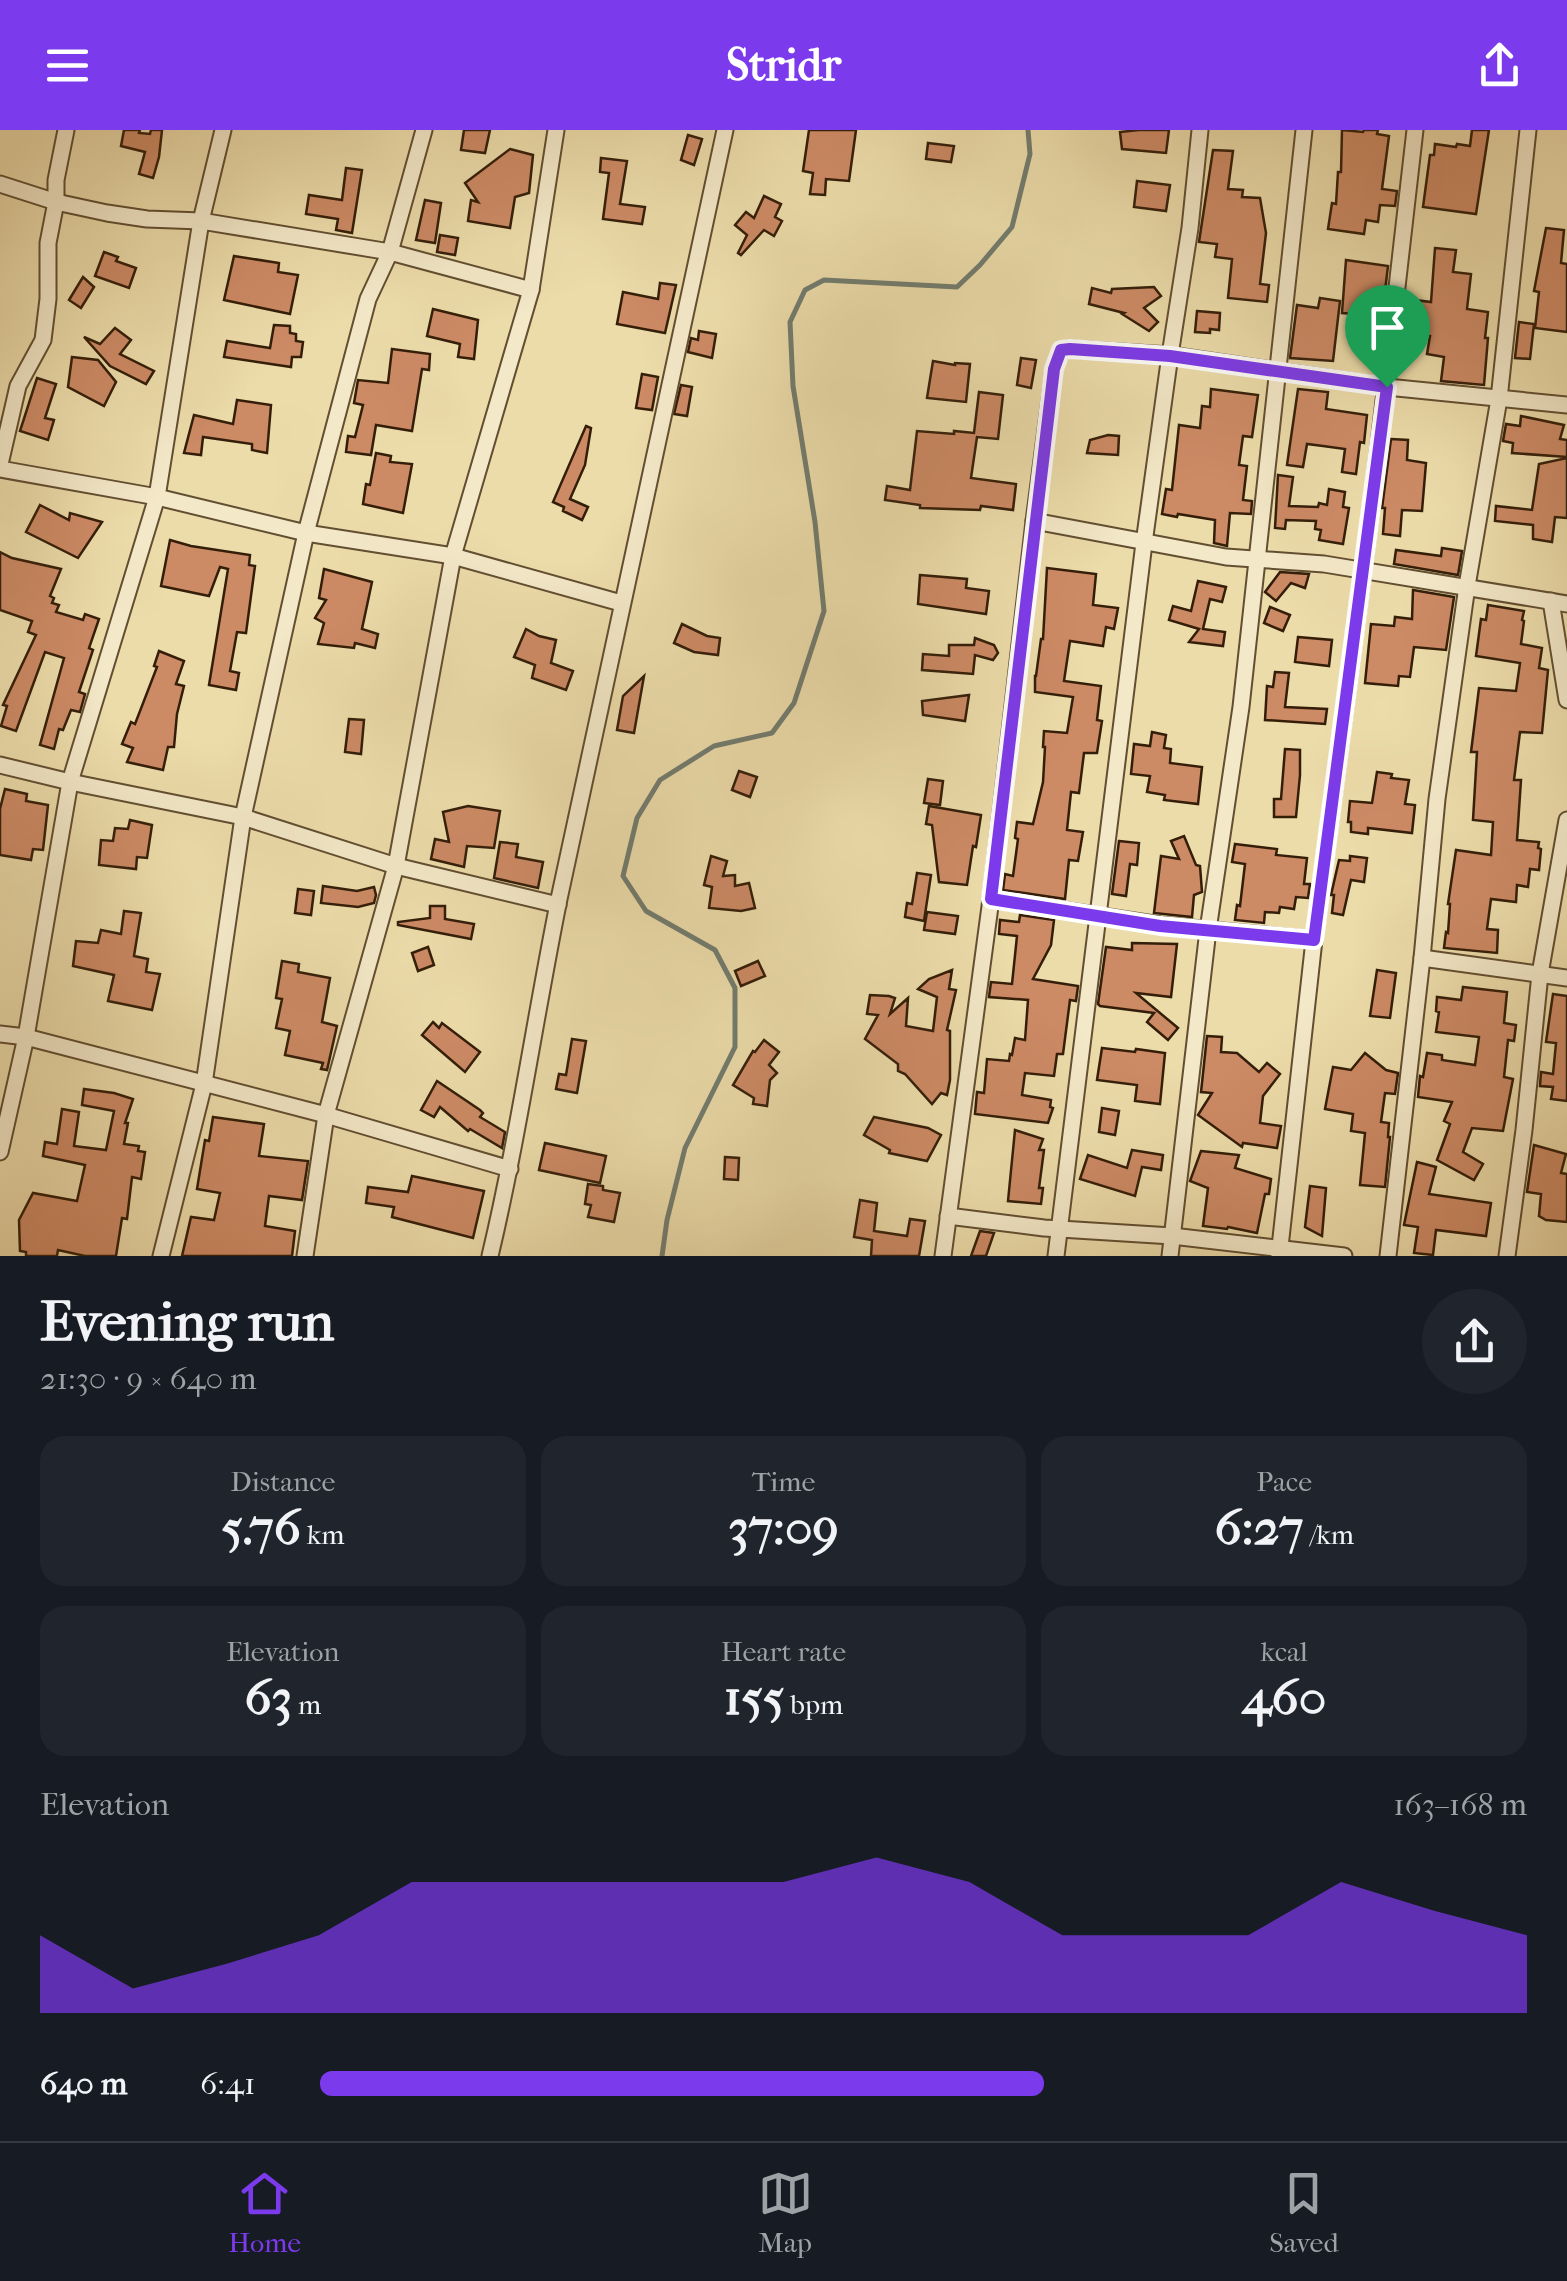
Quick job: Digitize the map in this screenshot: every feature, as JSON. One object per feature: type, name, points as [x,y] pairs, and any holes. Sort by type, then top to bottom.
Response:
[{"type":"street","points":[[66,130],[48,243],[44,340],[18,386],[0,467],[157,496],[306,532],[453,556],[621,603]]},
{"type":"street","points":[[0,1152],[26,1036],[70,782],[157,496],[200,221],[223,130]]},
{"type":"street","points":[[161,1256],[204,1084],[243,817],[306,532],[368,299],[390,252],[424,130]]},
{"type":"street","points":[[304,1256],[326,1115],[396,866],[453,556],[531,290],[556,130]]},
{"type":"street","points":[[490,1256],[621,603],[725,130]]},
{"type":"street","points":[[1056,1256],[1144,544],[1190,228],[1200,130]]},
{"type":"street","points":[[1170,1256],[1208,930],[1241,707],[1304,130]]},
{"type":"street","points":[[1280,1253],[1314,940],[1387,387],[1415,130]]},
{"type":"street","points":[[1388,1256],[1436,799],[1499,399],[1528,130]]},
{"type":"street","points":[[0,184],[56,202],[147,219],[200,221],[390,252],[531,290]]},
{"type":"street","points":[[942,1256],[991,899],[1034,521],[1054,369],[1061,350],[1170,356],[1387,387],[1567,405]]},
{"type":"street","points":[[1034,521],[1144,544],[1257,561],[1324,564],[1559,602],[1567,700]]},
{"type":"street","points":[[0,765],[243,817],[396,866],[558,905]]},
{"type":"street","points":[[1507,1256],[1540,974],[1567,820]]},
{"type":"street","points":[[991,899],[1208,930],[1314,940]]},
{"type":"street","points":[[1422,958],[1567,978]]},
{"type":"street","points":[[0,1034],[26,1036],[326,1115],[510,1169]]},
{"type":"street","points":[[948,1216],[1059,1229],[1172,1236],[1280,1253],[1344,1256]]},
{"type":"building","points":[[124,130],[150,134],[151,130],[162,130],[153,178],[139,174],[145,152],[121,146]]},
{"type":"building","points":[[464,130],[490,130],[485,153],[461,150]]},
{"type":"building","points":[[809,130],[856,130],[849,181],[826,179],[825,195],[810,194],[813,173],[803,171]]},
{"type":"building","points":[[1169,130],[1166,153],[1122,149],[1120,132]]},
{"type":"building","points":[[1342,130],[1378,130],[1377,134],[1389,136],[1382,189],[1397,191],[1395,206],[1380,205],[1378,222],[1366,220],[1364,234],[1328,229],[1341,172]]},
{"type":"building","points":[[1472,130],[1489,130],[1476,214],[1423,207],[1435,144],[1470,146]]},
{"type":"building","points":[[688,135],[702,139],[694,165],[681,160]]},
{"type":"building","points":[[928,143],[954,146],[951,162],[926,159]]},
{"type":"building","points":[[510,149],[533,155],[529,193],[515,197],[510,228],[468,221],[471,200],[478,202],[465,183]]},
{"type":"building","points":[[1213,150],[1233,151],[1228,189],[1243,190],[1242,197],[1260,198],[1266,233],[1260,284],[1269,285],[1267,302],[1228,298],[1232,259],[1215,257],[1217,244],[1199,242]]},
{"type":"building","points":[[601,158],[627,161],[620,204],[645,207],[642,224],[603,219],[609,173],[600,172]]},
{"type":"building","points":[[346,168],[362,170],[352,233],[336,230],[338,219],[306,214],[309,195],[342,200]]},
{"type":"building","points":[[1137,181],[1170,185],[1166,211],[1134,207]]},
{"type":"building","points":[[764,196],[781,204],[775,217],[782,221],[774,236],[764,230],[741,255],[738,253],[747,235],[735,225],[746,212],[754,218]]},
{"type":"building","points":[[425,200],[441,203],[435,243],[416,240]]},
{"type":"building","points":[[1546,228],[1564,230],[1561,263],[1567,264],[1567,332],[1535,328],[1539,292],[1534,291]]},
{"type":"building","points":[[440,235],[458,238],[455,255],[437,252]]},
{"type":"building","points":[[1435,248],[1456,250],[1453,272],[1471,274],[1467,309],[1488,312],[1484,385],[1441,381],[1444,357],[1427,354],[1430,336],[1421,335],[1424,317],[1405,314],[1407,299],[1431,302]]},
{"type":"building","points":[[104,252],[136,268],[129,288],[95,276]]},
{"type":"building","points":[[234,256],[279,263],[278,272],[298,275],[290,314],[224,300]]},
{"type":"building","points":[[1346,260],[1388,266],[1382,316],[1342,313]]},
{"type":"building","points":[[83,277],[94,287],[81,308],[69,300]]},
{"type":"building","points":[[660,283],[676,285],[665,333],[617,324],[623,292],[658,299]]},
{"type":"building","points":[[1154,287],[1161,296],[1144,308],[1158,322],[1149,331],[1124,313],[1089,304],[1092,288],[1111,293],[1112,289]]},
{"type":"building","points":[[1320,298],[1340,301],[1333,361],[1290,358],[1297,305],[1318,308]]},
{"type":"building","points":[[433,309],[478,320],[474,359],[458,357],[460,344],[427,336]]},
{"type":"building","points":[[1197,311],[1220,313],[1219,330],[1195,332]]},
{"type":"building","points":[[1519,322],[1534,324],[1530,359],[1515,358]]},
{"type":"building","points":[[274,325],[290,326],[296,341],[303,342],[301,357],[292,357],[291,367],[224,357],[227,341],[270,348]]},
{"type":"building","points":[[115,328],[131,340],[120,354],[154,371],[146,384],[110,366],[84,337],[100,344]]},
{"type":"building","points":[[699,331],[716,334],[712,358],[688,352],[691,338],[698,340]]},
{"type":"building","points":[[392,349],[430,354],[429,370],[422,369],[412,431],[376,425],[371,455],[346,452],[348,436],[355,437],[363,405],[354,403],[358,380],[388,383]]},
{"type":"building","points":[[72,357],[98,360],[116,382],[104,406],[68,387]]},
{"type":"building","points":[[1021,358],[1036,360],[1031,388],[1017,385]]},
{"type":"building","points":[[933,361],[970,364],[966,402],[927,398]]},
{"type":"building","points":[[642,374],[658,377],[652,410],[636,408]]},
{"type":"building","points":[[37,378],[56,384],[45,418],[54,420],[48,440],[20,431]]},
{"type":"building","points":[[681,385],[692,387],[687,416],[674,414]]},
{"type":"building","points":[[1211,389],[1258,395],[1252,437],[1243,436],[1239,465],[1247,466],[1243,500],[1252,501],[1251,514],[1230,513],[1227,546],[1214,543],[1215,520],[1162,514],[1166,489],[1172,490],[1179,425],[1200,428],[1202,406],[1210,407]]},
{"type":"building","points":[[1298,389],[1328,392],[1326,409],[1367,415],[1356,474],[1342,472],[1345,449],[1323,446],[1307,444],[1303,467],[1287,465]]},
{"type":"building","points":[[979,392],[1003,395],[998,439],[977,437],[971,478],[1016,484],[1013,510],[981,506],[980,510],[920,508],[885,500],[887,486],[910,490],[917,431],[974,433]]},
{"type":"building","points":[[237,400],[271,405],[267,453],[252,450],[252,444],[203,437],[201,455],[184,453],[194,415],[233,424]]},
{"type":"building","points":[[1521,416],[1564,425],[1560,439],[1567,440],[1567,457],[1512,453],[1513,443],[1503,441],[1506,424],[1520,426]]},
{"type":"building","points":[[586,426],[591,428],[585,465],[570,499],[588,507],[582,520],[553,502]]},
{"type":"building","points":[[1119,436],[1118,455],[1087,453],[1090,440]]},
{"type":"building","points":[[1391,439],[1408,440],[1407,460],[1426,463],[1422,511],[1402,510],[1400,536],[1383,534],[1382,508]]},
{"type":"building","points":[[376,453],[391,456],[390,462],[412,464],[403,513],[363,504]]},
{"type":"building","points":[[1567,458],[1567,518],[1555,517],[1552,542],[1533,539],[1533,525],[1495,521],[1496,506],[1532,510],[1539,464]]},
{"type":"building","points":[[1278,475],[1293,477],[1289,506],[1327,505],[1329,489],[1345,492],[1343,507],[1349,508],[1343,544],[1319,540],[1321,530],[1315,529],[1316,521],[1286,520],[1285,529],[1275,528]]},
{"type":"building","points":[[40,505],[69,520],[70,513],[102,522],[78,558],[26,532]]},
{"type":"building","points":[[170,540],[250,555],[249,565],[255,566],[246,633],[237,632],[230,671],[239,673],[236,690],[209,685],[228,569],[220,567],[209,596],[161,586]]},
{"type":"building","points":[[1442,548],[1462,551],[1458,575],[1394,564],[1396,550],[1441,556]]},
{"type":"building","points":[[0,552],[61,569],[50,596],[54,598],[52,603],[59,605],[56,612],[83,620],[85,614],[99,619],[79,692],[85,694],[80,712],[71,710],[63,730],[59,729],[54,749],[40,745],[64,658],[45,652],[16,731],[1,726],[7,706],[3,705],[36,635],[28,632],[32,621],[0,610]]},
{"type":"building","points":[[1047,568],[1096,574],[1093,605],[1118,608],[1114,629],[1106,627],[1103,646],[1070,641],[1064,681],[1101,686],[1097,720],[1102,721],[1097,753],[1084,753],[1079,793],[1071,792],[1067,830],[1083,832],[1078,861],[1069,860],[1065,899],[1003,890],[1005,874],[1013,876],[1017,822],[1033,824],[1043,782],[1044,731],[1067,733],[1073,697],[1035,692]]},
{"type":"building","points":[[324,569],[372,582],[362,629],[378,634],[375,648],[355,643],[354,648],[318,644],[324,623],[315,618],[326,600],[319,598]]},
{"type":"building","points":[[1280,572],[1309,574],[1305,588],[1291,583],[1276,601],[1265,592]]},
{"type":"building","points":[[920,575],[967,579],[966,588],[989,591],[986,614],[918,604]]},
{"type":"building","points":[[1198,581],[1226,587],[1222,602],[1210,599],[1203,629],[1225,632],[1223,646],[1189,642],[1199,629],[1169,620],[1173,606],[1191,611]]},
{"type":"building","points":[[1413,590],[1454,597],[1446,650],[1414,647],[1410,677],[1399,676],[1398,686],[1365,683],[1371,624],[1394,626],[1395,617],[1412,619]]},
{"type":"building","points":[[1488,605],[1524,611],[1521,644],[1542,648],[1539,668],[1548,670],[1542,733],[1520,732],[1514,780],[1521,780],[1517,840],[1539,842],[1539,870],[1530,869],[1528,887],[1517,885],[1516,902],[1491,899],[1487,929],[1498,930],[1497,953],[1444,948],[1456,850],[1491,855],[1493,822],[1473,820],[1477,752],[1471,752],[1479,688],[1516,691],[1520,663],[1476,656],[1481,619],[1486,620]]},
{"type":"building","points":[[1270,607],[1290,615],[1283,631],[1264,623]]},
{"type":"building","points":[[682,624],[720,638],[718,655],[694,652],[674,643]]},
{"type":"building","points":[[526,629],[556,640],[551,663],[573,671],[566,690],[532,678],[535,665],[514,657]]},
{"type":"building","points":[[1298,637],[1332,640],[1329,666],[1295,662]]},
{"type":"building","points":[[975,638],[994,645],[998,653],[993,660],[975,655],[973,674],[922,670],[923,654],[949,656],[949,645],[974,645]]},
{"type":"building","points":[[159,651],[184,661],[176,684],[184,686],[174,747],[168,747],[163,770],[127,762],[133,748],[122,744],[131,722],[135,724],[157,667],[154,666]]},
{"type":"building","points":[[1275,672],[1289,673],[1285,707],[1327,709],[1325,724],[1265,720],[1267,686],[1273,687]]},
{"type":"building","points":[[644,676],[634,733],[617,730],[623,696]]},
{"type":"building","points":[[969,695],[965,721],[923,715],[922,701]]},
{"type":"building","points":[[349,719],[364,720],[361,754],[345,752]]},
{"type":"building","points":[[1152,732],[1166,735],[1164,748],[1171,749],[1170,763],[1202,767],[1198,804],[1164,800],[1165,795],[1147,792],[1150,776],[1131,774],[1134,744],[1150,746]]},
{"type":"building","points":[[1285,749],[1300,750],[1296,817],[1274,817],[1274,799],[1281,799]]},
{"type":"building","points":[[739,771],[757,777],[750,797],[732,790]]},
{"type":"building","points":[[1377,772],[1409,780],[1405,804],[1415,805],[1412,833],[1368,828],[1368,834],[1351,832],[1350,801],[1372,803]]},
{"type":"building","points":[[928,779],[943,781],[940,805],[924,803]]},
{"type":"building","points":[[5,789],[27,794],[26,801],[48,805],[43,850],[33,849],[31,860],[0,855],[0,809]]},
{"type":"building","points":[[468,806],[500,811],[494,848],[467,846],[464,867],[431,859],[435,839],[449,842],[443,812]]},
{"type":"building","points":[[929,806],[981,815],[967,885],[939,882],[932,825],[926,824]]},
{"type":"building","points":[[130,820],[152,825],[147,858],[137,857],[136,869],[99,865],[101,840],[113,841],[115,828],[128,829]]},
{"type":"building","points":[[1184,836],[1196,865],[1200,866],[1202,892],[1194,895],[1192,917],[1154,913],[1161,856],[1179,859],[1171,841]]},
{"type":"building","points":[[1119,841],[1139,843],[1137,865],[1130,864],[1126,896],[1112,894]]},
{"type":"building","points":[[500,842],[518,844],[516,857],[543,862],[538,888],[494,878]]},
{"type":"building","points":[[1235,844],[1277,849],[1276,855],[1307,858],[1304,884],[1310,884],[1308,898],[1296,897],[1294,909],[1280,907],[1279,913],[1265,912],[1264,923],[1235,920],[1245,864],[1232,862]]},
{"type":"building","points":[[711,856],[727,861],[723,876],[735,875],[735,886],[749,883],[755,908],[709,908],[712,887],[704,885]]},
{"type":"building","points":[[1350,856],[1367,858],[1364,882],[1351,880],[1343,915],[1332,913],[1331,895],[1339,860],[1350,861]]},
{"type":"building","points":[[917,873],[931,875],[924,921],[905,917],[907,903],[912,904]]},
{"type":"building","points":[[323,886],[357,891],[374,887],[374,903],[358,907],[321,903]]},
{"type":"building","points":[[298,889],[314,891],[311,915],[295,913]]},
{"type":"building","points":[[430,906],[445,906],[445,919],[474,924],[471,939],[398,925],[430,918]]},
{"type":"building","points":[[124,911],[141,913],[134,956],[148,959],[146,972],[160,974],[152,1010],[108,1001],[114,975],[73,966],[76,941],[98,943],[101,930],[121,934]]},
{"type":"building","points":[[927,912],[958,916],[955,934],[924,930]]},
{"type":"building","points":[[1020,915],[1054,920],[1051,945],[1033,979],[1078,986],[1076,1001],[1070,1000],[1063,1054],[1057,1054],[1054,1076],[1025,1073],[1022,1095],[1051,1100],[1053,1108],[1048,1123],[975,1114],[977,1092],[984,1093],[987,1059],[1009,1061],[1015,1038],[1025,1040],[1028,1000],[989,997],[991,982],[1012,984],[1017,936],[999,934],[1000,920],[1019,922]]},
{"type":"building","points":[[1132,943],[1177,944],[1171,997],[1136,993],[1178,1028],[1168,1040],[1147,1022],[1154,1013],[1098,1004],[1106,947],[1132,950]]},
{"type":"building","points":[[428,947],[434,965],[418,971],[412,953]]},
{"type":"building","points":[[282,961],[299,964],[298,972],[330,978],[322,1022],[337,1026],[327,1070],[321,1069],[323,1063],[285,1055],[290,1031],[276,1028],[282,999],[276,998]]},
{"type":"building","points":[[758,961],[765,976],[741,986],[735,971]]},
{"type":"building","points":[[952,970],[949,989],[956,990],[947,1030],[950,1080],[947,1095],[941,1093],[932,1104],[898,1071],[898,1064],[865,1039],[878,1015],[867,1014],[870,995],[895,998],[890,1014],[908,998],[906,1026],[933,1031],[937,997],[918,989],[929,979]]},
{"type":"building","points":[[1377,970],[1396,973],[1390,1018],[1370,1016]]},
{"type":"building","points":[[1463,987],[1507,992],[1504,1023],[1516,1025],[1514,1041],[1508,1040],[1504,1077],[1513,1079],[1503,1131],[1472,1128],[1463,1152],[1483,1164],[1474,1180],[1437,1160],[1450,1124],[1444,1121],[1452,1102],[1418,1097],[1427,1053],[1442,1055],[1442,1060],[1475,1065],[1479,1037],[1436,1032],[1437,997],[1461,1000]]},
{"type":"building","points":[[1553,994],[1567,996],[1567,1101],[1551,1099],[1553,1087],[1540,1086],[1541,1072],[1553,1074],[1556,1043],[1546,1042]]},
{"type":"building","points":[[433,1022],[439,1028],[442,1023],[480,1052],[465,1072],[422,1035]]},
{"type":"building","points":[[1207,1036],[1222,1037],[1221,1052],[1237,1053],[1259,1072],[1267,1063],[1280,1074],[1263,1096],[1260,1123],[1281,1126],[1277,1148],[1243,1143],[1242,1147],[1198,1115],[1212,1093],[1201,1092]]},
{"type":"building","points":[[572,1039],[586,1041],[577,1093],[556,1089],[559,1074],[566,1075]]},
{"type":"building","points":[[764,1040],[779,1052],[769,1065],[777,1073],[770,1080],[767,1106],[753,1104],[754,1098],[733,1085]]},
{"type":"building","points":[[1102,1048],[1165,1053],[1160,1104],[1135,1101],[1137,1085],[1097,1080]]},
{"type":"building","points":[[1365,1053],[1386,1070],[1398,1073],[1395,1094],[1385,1093],[1381,1122],[1389,1123],[1390,1137],[1385,1187],[1360,1185],[1365,1133],[1351,1131],[1353,1114],[1325,1109],[1333,1067],[1351,1070]]},
{"type":"building","points":[[437,1081],[505,1132],[502,1148],[468,1131],[440,1107],[434,1117],[421,1110]]},
{"type":"building","points":[[84,1089],[133,1099],[125,1123],[124,1144],[139,1146],[138,1151],[145,1152],[141,1179],[132,1177],[127,1219],[122,1218],[116,1256],[85,1256],[58,1250],[57,1256],[26,1256],[26,1252],[20,1251],[19,1220],[33,1193],[77,1201],[85,1165],[43,1156],[45,1142],[57,1144],[62,1109],[79,1112],[74,1146],[106,1150],[114,1111],[82,1105]]},
{"type":"building","points":[[1102,1108],[1119,1111],[1115,1135],[1099,1132]]},
{"type":"building","points":[[213,1117],[264,1124],[259,1156],[308,1161],[302,1200],[269,1196],[265,1226],[295,1231],[292,1256],[182,1256],[191,1217],[214,1220],[220,1193],[197,1189]]},
{"type":"building","points":[[874,1117],[928,1128],[941,1135],[927,1161],[889,1153],[890,1150],[864,1135]]},
{"type":"building","points":[[1015,1130],[1043,1139],[1039,1150],[1044,1150],[1041,1204],[1008,1201]]},
{"type":"building","points":[[545,1143],[606,1156],[600,1183],[539,1170]]},
{"type":"building","points":[[1534,1145],[1566,1154],[1561,1173],[1567,1174],[1567,1222],[1539,1216],[1541,1194],[1527,1192]]},
{"type":"building","points":[[1132,1150],[1163,1155],[1161,1170],[1142,1167],[1135,1196],[1080,1179],[1088,1155],[1127,1168]]},
{"type":"building","points":[[1201,1151],[1239,1155],[1235,1168],[1271,1179],[1257,1233],[1203,1226],[1208,1188],[1190,1181]]},
{"type":"building","points":[[725,1157],[739,1158],[738,1180],[724,1179]]},
{"type":"building","points":[[1417,1162],[1436,1167],[1429,1194],[1491,1203],[1486,1236],[1436,1230],[1433,1255],[1414,1253],[1418,1227],[1404,1225]]},
{"type":"building","points":[[412,1176],[484,1191],[473,1238],[392,1217],[394,1207],[366,1203],[368,1187],[408,1192]]},
{"type":"building","points":[[588,1184],[620,1193],[614,1222],[588,1217]]},
{"type":"building","points":[[1310,1186],[1326,1188],[1322,1236],[1305,1227]]},
{"type":"building","points":[[860,1200],[877,1203],[874,1231],[907,1236],[910,1219],[925,1221],[919,1256],[871,1256],[872,1240],[854,1237]]},
{"type":"building","points":[[980,1231],[994,1233],[986,1256],[971,1256]]},
{"type":"waterway","points":[[662,1256],[685,1148],[735,1047],[735,988],[715,950],[646,911],[623,876],[637,818],[660,780],[714,746],[772,733],[794,703],[824,611],[815,522],[793,386],[790,322],[805,290],[824,280],[957,287],[1012,227],[1030,154],[1028,130]]},
{"type":"route","points":[[1061,350],[1170,356],[1387,387],[1314,940],[1160,926],[991,899],[1034,521],[1054,369],[1061,350]]}]
